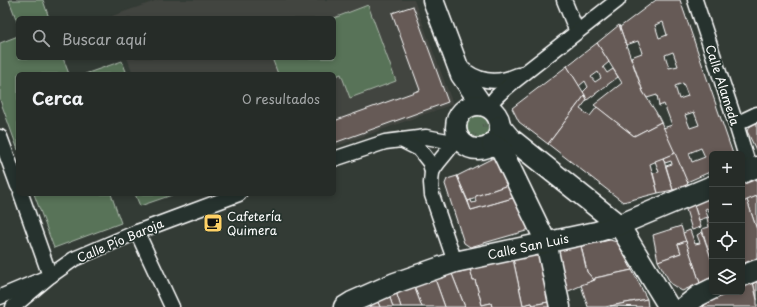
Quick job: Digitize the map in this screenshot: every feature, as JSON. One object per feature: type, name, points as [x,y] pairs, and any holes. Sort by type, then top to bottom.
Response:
[{"type":"main road","points":[[433,0],[459,69],[464,95],[462,111],[456,123],[458,140],[468,147],[478,149],[488,147],[498,138],[500,126],[498,116],[486,107],[459,69]]},
{"type":"main road","points":[[462,111],[474,105],[486,107]]},
{"type":"main road","points":[[500,126],[510,138],[619,225],[669,307]]},
{"type":"main road","points":[[492,144],[502,150],[546,242],[560,307]]},
{"type":"main road","name":"Calle San Luis","points":[[344,307],[395,283],[456,262],[596,232],[619,225],[710,187]]},
{"type":"main road","points":[[745,275],[757,270]]},
{"type":"main road","points":[[684,307],[698,296],[709,290]]},
{"type":"street","points":[[564,0],[577,32]]},
{"type":"street","points":[[486,107],[532,67],[618,0]]},
{"type":"street","name":"Calle Alameda","points":[[695,0],[750,170]]},
{"type":"street","points":[[459,69],[484,80],[492,81],[507,80],[532,67]]},
{"type":"street","points":[[736,124],[757,114]]},
{"type":"street","points":[[0,137],[16,181]]},
{"type":"street","points":[[336,158],[385,142],[426,138],[458,140]]},
{"type":"street","points":[[401,140],[419,149],[430,163],[432,172],[432,195],[456,262]]},
{"type":"street","points":[[432,172],[436,164],[458,140]]},
{"type":"street","points":[[0,297],[50,276],[22,196]]},
{"type":"street","name":"Calle Pío Baroja","points":[[13,307],[50,276],[74,259],[137,232],[234,196]]},
{"type":"street","points":[[137,232],[172,307]]},
{"type":"shaded area","points":[[158,0],[414,0],[453,104],[336,146],[336,72],[132,72],[128,60],[336,60],[336,16],[112,16]]},
{"type":"green space","points":[[9,0],[43,0],[48,16],[16,16],[16,19]]},
{"type":"green space","points":[[368,5],[396,81],[350,98],[341,74],[336,76],[336,72],[277,72],[273,60],[336,60],[336,17]]},
{"type":"green space","points":[[16,37],[16,60],[64,60],[68,72],[16,72],[16,144],[0,100],[0,43]]},
{"type":"green space","points":[[122,61],[126,72],[91,72]]},
{"type":"green space","points":[[478,116],[486,119],[489,127],[486,135],[478,138],[470,135],[467,127],[470,119]]},
{"type":"green space","points":[[35,196],[112,196],[121,223],[54,248]]},
{"type":"green space","points":[[136,196],[169,196],[140,206]]},
{"type":"building","points":[[656,0],[680,0],[732,151],[709,151],[709,172],[687,182],[663,128],[672,125],[664,104],[659,106],[657,95],[647,98],[643,92],[631,57],[642,53],[638,41],[626,45],[620,27]],"holes":[[[663,22],[667,35],[659,38],[655,25]],[[673,52],[678,66],[669,68],[665,55]],[[683,83],[688,96],[679,99],[675,86]],[[694,112],[699,125],[690,128],[685,115]],[[701,148],[705,157],[692,162],[689,153]]]},
{"type":"building","points":[[413,6],[448,102],[336,142],[336,120],[420,90],[392,13]]},
{"type":"building","points":[[619,25],[643,92],[661,122],[634,136],[594,105],[622,83],[597,43]]},
{"type":"building","points":[[597,43],[609,62],[603,67],[607,73],[613,69],[618,77],[587,100],[583,92],[588,87],[585,81],[579,86],[567,66]],"holes":[[[598,72],[601,78],[595,82],[591,77]]]},
{"type":"building","points":[[567,66],[585,95],[548,144],[519,122],[512,108]]},
{"type":"building","points":[[585,95],[587,100],[580,109],[590,116],[597,107],[634,136],[661,122],[675,153],[650,164],[658,193],[623,202],[548,144]]},
{"type":"building","points":[[757,122],[757,152],[747,131],[749,127]]},
{"type":"building","points":[[675,153],[689,186],[673,190],[666,166],[672,164],[671,161],[665,163],[663,158]]},
{"type":"building","points":[[493,158],[501,162],[511,184],[476,196],[476,198],[468,201],[457,176]]},
{"type":"building","points":[[663,158],[673,190],[658,193],[653,173],[659,172],[655,161]]},
{"type":"building","points":[[457,176],[471,210],[516,197],[529,226],[526,231],[470,247],[464,243],[445,184],[447,179]]},
{"type":"building","points":[[757,177],[757,196],[745,202],[745,187],[745,182]]},
{"type":"building","points":[[511,184],[516,197],[471,210],[468,201],[471,200],[472,203],[476,202],[476,196]]},
{"type":"building","points":[[709,196],[709,211],[707,208],[705,209],[708,217],[699,220],[693,202]]},
{"type":"building","points":[[757,196],[757,230],[747,200]]},
{"type":"building","points":[[747,200],[757,230],[757,258],[745,263],[745,223],[745,201]]},
{"type":"building","points":[[693,202],[701,227],[692,230],[685,206]]},
{"type":"building","points":[[681,226],[686,241],[678,244],[681,253],[658,261],[653,235]]},
{"type":"building","points":[[709,227],[709,253],[702,229]]},
{"type":"building","points":[[690,230],[695,244],[700,243],[697,235],[702,232],[709,252],[709,278],[700,283],[683,233]]},
{"type":"building","points":[[610,240],[617,242],[632,270],[595,278],[594,280],[587,272],[581,246]]},
{"type":"building","points":[[686,241],[700,283],[682,291],[671,284],[658,261],[681,253],[678,244]]},
{"type":"building","points":[[581,246],[587,272],[594,280],[564,293],[554,251]]},
{"type":"building","points":[[543,253],[554,301],[523,305],[513,259]]},
{"type":"building","points":[[513,259],[523,305],[532,303],[533,307],[492,307],[491,303],[482,305],[475,280],[473,280],[470,269]]},
{"type":"building","points":[[470,269],[473,280],[475,280],[482,305],[491,303],[492,307],[465,307],[452,274]]},
{"type":"building","points":[[632,270],[647,299],[605,307],[588,307],[581,285],[595,280],[595,278]]},
{"type":"building","points":[[452,274],[465,307],[445,307],[435,279]]},
{"type":"building","points":[[435,279],[445,307],[422,307],[414,286]]},
{"type":"building","points":[[757,281],[757,300],[753,282]]},
{"type":"building","points":[[753,282],[757,307],[703,307],[707,303],[724,295],[745,295],[745,286]]},
{"type":"building","points":[[414,286],[422,307],[401,307],[396,292]]},
{"type":"building","points":[[396,292],[401,307],[393,307],[389,295]]},
{"type":"building","points":[[389,295],[393,307],[380,307],[377,300]]},
{"type":"building","points":[[647,299],[648,307],[610,306]]},
{"type":"building","points":[[377,300],[380,307],[360,307]]},
{"type":"building","points":[[554,301],[555,307],[533,307],[532,305]]},
{"type":"place","name":"Cafetería Quimera","points":[[213,223]]}]
